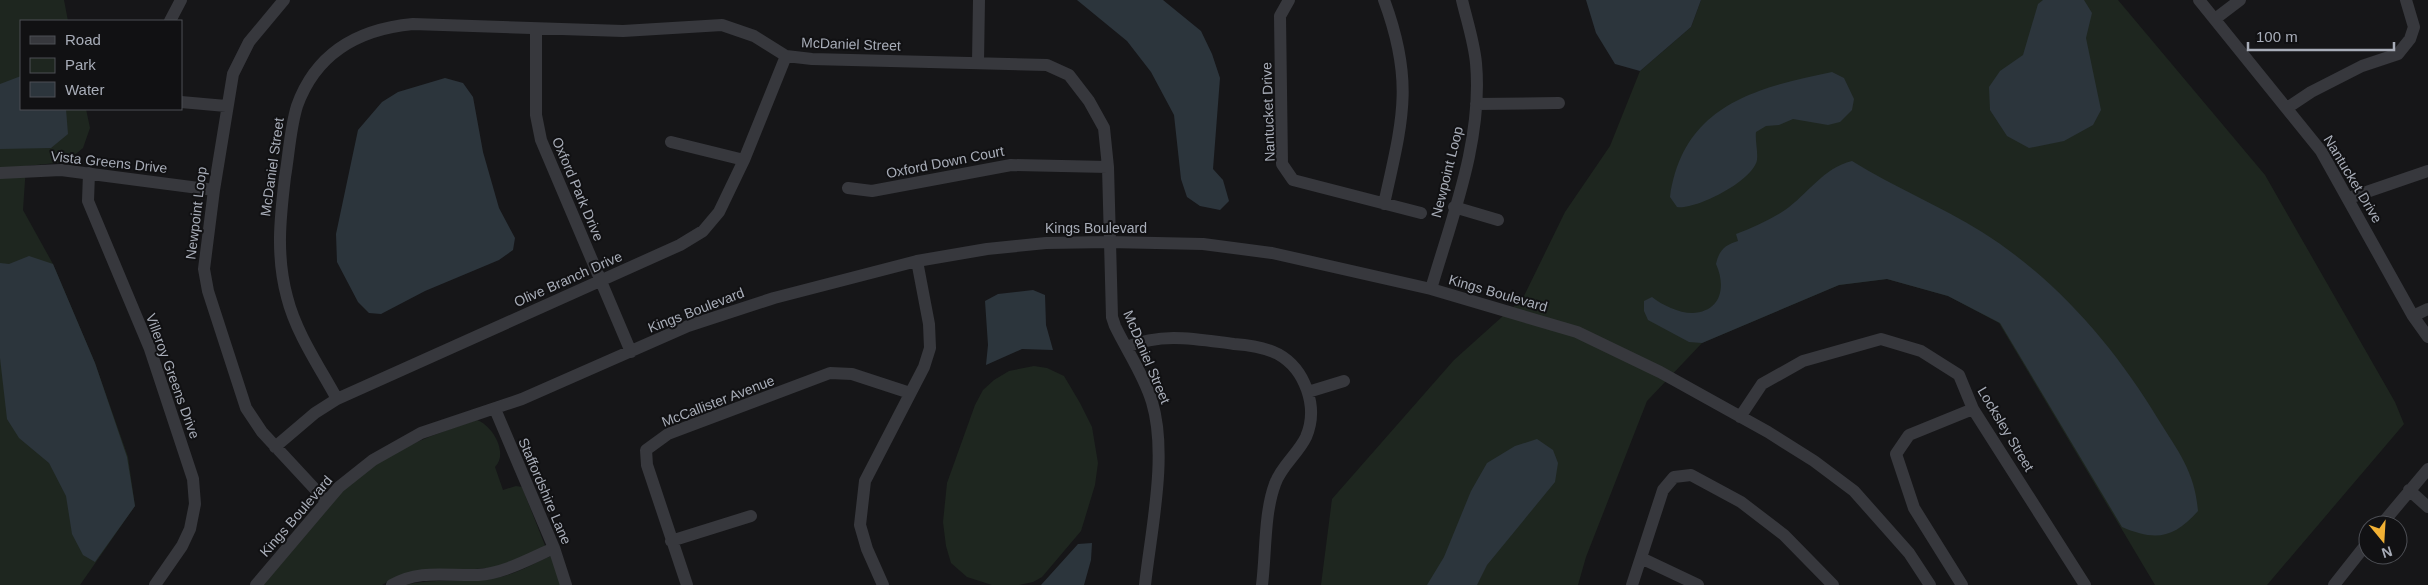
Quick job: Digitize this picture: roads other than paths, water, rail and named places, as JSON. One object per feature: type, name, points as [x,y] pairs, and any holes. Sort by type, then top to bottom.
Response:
[{"type":"street","points":[[171,20],[181,0]]},
{"type":"street","name":"Newpoint Loop","points":[[284,0],[249,42],[233,74],[226,106],[205,262],[208,291],[242,398],[252,418],[326,501]]},
{"type":"street","points":[[978,62],[979,0]]},
{"type":"street","name":"Nantucket Drive","points":[[1289,0],[1280,16],[1282,164],[1293,180],[1421,213]]},
{"type":"street","points":[[1384,0],[1394,27],[1403,66],[1404,100],[1402,125],[1384,204]]},
{"type":"street","name":"Newpoint Loop","points":[[1430,290],[1472,143],[1476,104],[1476,63],[1463,0]]},
{"type":"street","name":"Nantucket Drive","points":[[2198,0],[2321,151],[2414,316],[2428,337]]},
{"type":"street","points":[[2215,19],[2240,0]]},
{"type":"street","points":[[2287,108],[2311,92],[2362,66],[2398,54],[2410,39],[2414,27],[2406,0]]},
{"type":"street","name":"McDaniel Street","points":[[337,399],[293,316],[287,298],[280,261],[279,225],[293,121],[307,86],[323,64],[346,44],[359,36],[385,28],[413,24],[536,30],[624,31],[722,26],[754,36],[786,56],[812,60],[978,62],[1047,65],[1069,75],[1090,101],[1104,128],[1108,167],[1112,316],[1148,391],[1158,432],[1158,458],[1145,585]]},
{"type":"street","name":"Oxford Park Drive","points":[[536,30],[536,115],[541,140],[631,352]]},
{"type":"street","name":"Olive Branch Drive","points":[[276,447],[315,413],[337,399],[680,245],[703,231],[718,212],[744,160],[786,56]]},
{"type":"street","points":[[182,102],[226,106]]},
{"type":"street","points":[[1476,104],[1560,103]]},
{"type":"street","points":[[671,142],[744,160]]},
{"type":"street","name":"Oxford Down Court","points":[[848,188],[872,191],[1011,165],[1108,167]]},
{"type":"street","name":"Vista Greens Drive","points":[[0,173],[37,170],[89,173],[214,190]]},
{"type":"street","points":[[2349,198],[2428,171]]},
{"type":"street","name":"Villeroy Greens Drive","points":[[89,173],[88,201],[150,349],[193,479],[194,504],[190,529],[182,546],[155,585]]},
{"type":"street","points":[[1454,207],[1498,220]]},
{"type":"street","name":"Kings Boulevard","points":[[256,585],[326,501],[353,475],[389,449],[421,433],[495,409],[554,386],[688,326],[774,298],[917,261],[988,249],[1046,243],[1109,242],[1203,244],[1272,252],[1430,290],[1577,332],[1644,364],[1740,417],[1814,461],[1854,491],[1909,553],[1930,585]]},
{"type":"street","points":[[883,585],[867,550],[860,525],[861,506],[865,481],[924,367],[930,348],[929,324],[917,261]]},
{"type":"street","points":[[2414,316],[2428,308]]},
{"type":"street","points":[[1126,347],[1153,338],[1169,337],[1261,348],[1278,355],[1290,363],[1301,377],[1308,392],[1311,413],[1307,435],[1298,451],[1280,473],[1273,490],[1262,585]]},
{"type":"street","name":"Locksley Street","points":[[1740,417],[1762,384],[1803,361],[1881,339],[1922,351],[1959,375],[1973,409],[2085,585]]},
{"type":"street","name":"McCallister Avenue","points":[[687,585],[647,465],[646,450],[668,434],[830,374],[852,374],[910,393]]},
{"type":"street","points":[[1308,392],[1344,381]]},
{"type":"street","name":"Staffordshire Lane","points":[[495,409],[554,548],[566,585]]},
{"type":"street","points":[[1962,585],[1914,508],[1896,454],[1909,435],[1973,409]]},
{"type":"street","points":[[2390,515],[2428,469]]},
{"type":"street","points":[[1632,585],[1663,490],[1674,476],[1692,475],[1741,502],[1784,535],[1833,585]]},
{"type":"street","points":[[2409,490],[2428,507]]},
{"type":"street","points":[[671,541],[751,516]]},
{"type":"street","points":[[392,585],[406,577],[434,574],[479,575],[511,568],[554,548]]},
{"type":"street","points":[[2334,585],[2358,555]]},
{"type":"street","points":[[1640,558],[1698,585]]},
{"type":"water","points":[[1077,0],[1163,0],[1201,31],[1212,54],[1220,78],[1213,169],[1223,180],[1229,201],[1220,210],[1200,206],[1187,197],[1181,179],[1174,115],[1151,72],[1127,41]]},
{"type":"water","points":[[1586,0],[1701,0],[1691,27],[1640,71],[1615,64],[1596,33]]},
{"type":"water","points":[[2043,0],[2084,0],[2092,13],[2086,38],[2101,110],[2093,125],[2064,141],[2029,148],[2007,136],[1990,110],[1989,87],[2000,71],[2023,55],[2038,4]]},
{"type":"water","points":[[1832,72],[1844,78],[1854,99],[1852,110],[1840,122],[1828,125],[1793,119],[1779,125],[1766,126],[1756,132],[1757,160],[1745,177],[1710,199],[1686,207],[1677,207],[1670,197],[1677,166],[1690,141],[1706,122],[1727,106],[1750,95],[1776,85]]},
{"type":"water","points":[[20,76],[20,110],[66,110],[68,134],[51,148],[0,149],[0,84]]},
{"type":"water","points":[[445,78],[463,83],[473,97],[483,152],[499,208],[515,238],[513,250],[499,260],[425,291],[381,314],[369,313],[358,302],[337,262],[336,234],[358,130],[382,102],[398,92]]},
{"type":"water","points":[[1852,161],[1982,232],[2009,250],[2034,270],[2081,315],[2122,365],[2141,392],[2184,462],[2193,485],[2198,511],[2189,520],[2172,532],[2163,535],[2144,534],[2122,527],[2000,323],[1948,296],[1887,279],[1839,285],[1702,343],[1689,342],[1648,320],[1644,311],[1644,301],[1652,297],[1671,308],[1687,313],[1702,312],[1710,308],[1715,303],[1721,289],[1721,281],[1716,264],[1717,259],[1723,249],[1738,241],[1736,234],[1779,214],[1793,204],[1824,175],[1842,164]]},
{"type":"water","points":[[29,256],[53,264],[95,363],[127,457],[135,506],[95,562],[83,555],[72,534],[66,496],[49,463],[19,438],[7,419],[0,358],[0,263],[9,264]]},
{"type":"water","points":[[1033,290],[1045,295],[1046,325],[1053,350],[1022,349],[986,365],[988,345],[985,301],[998,294]]},
{"type":"water","points":[[1537,439],[1553,450],[1558,463],[1555,482],[1487,565],[1477,585],[1427,585],[1444,557],[1471,491],[1487,463],[1515,446]]},
{"type":"water","points":[[1092,543],[1091,560],[1084,585],[1041,585],[1078,544]]}]
